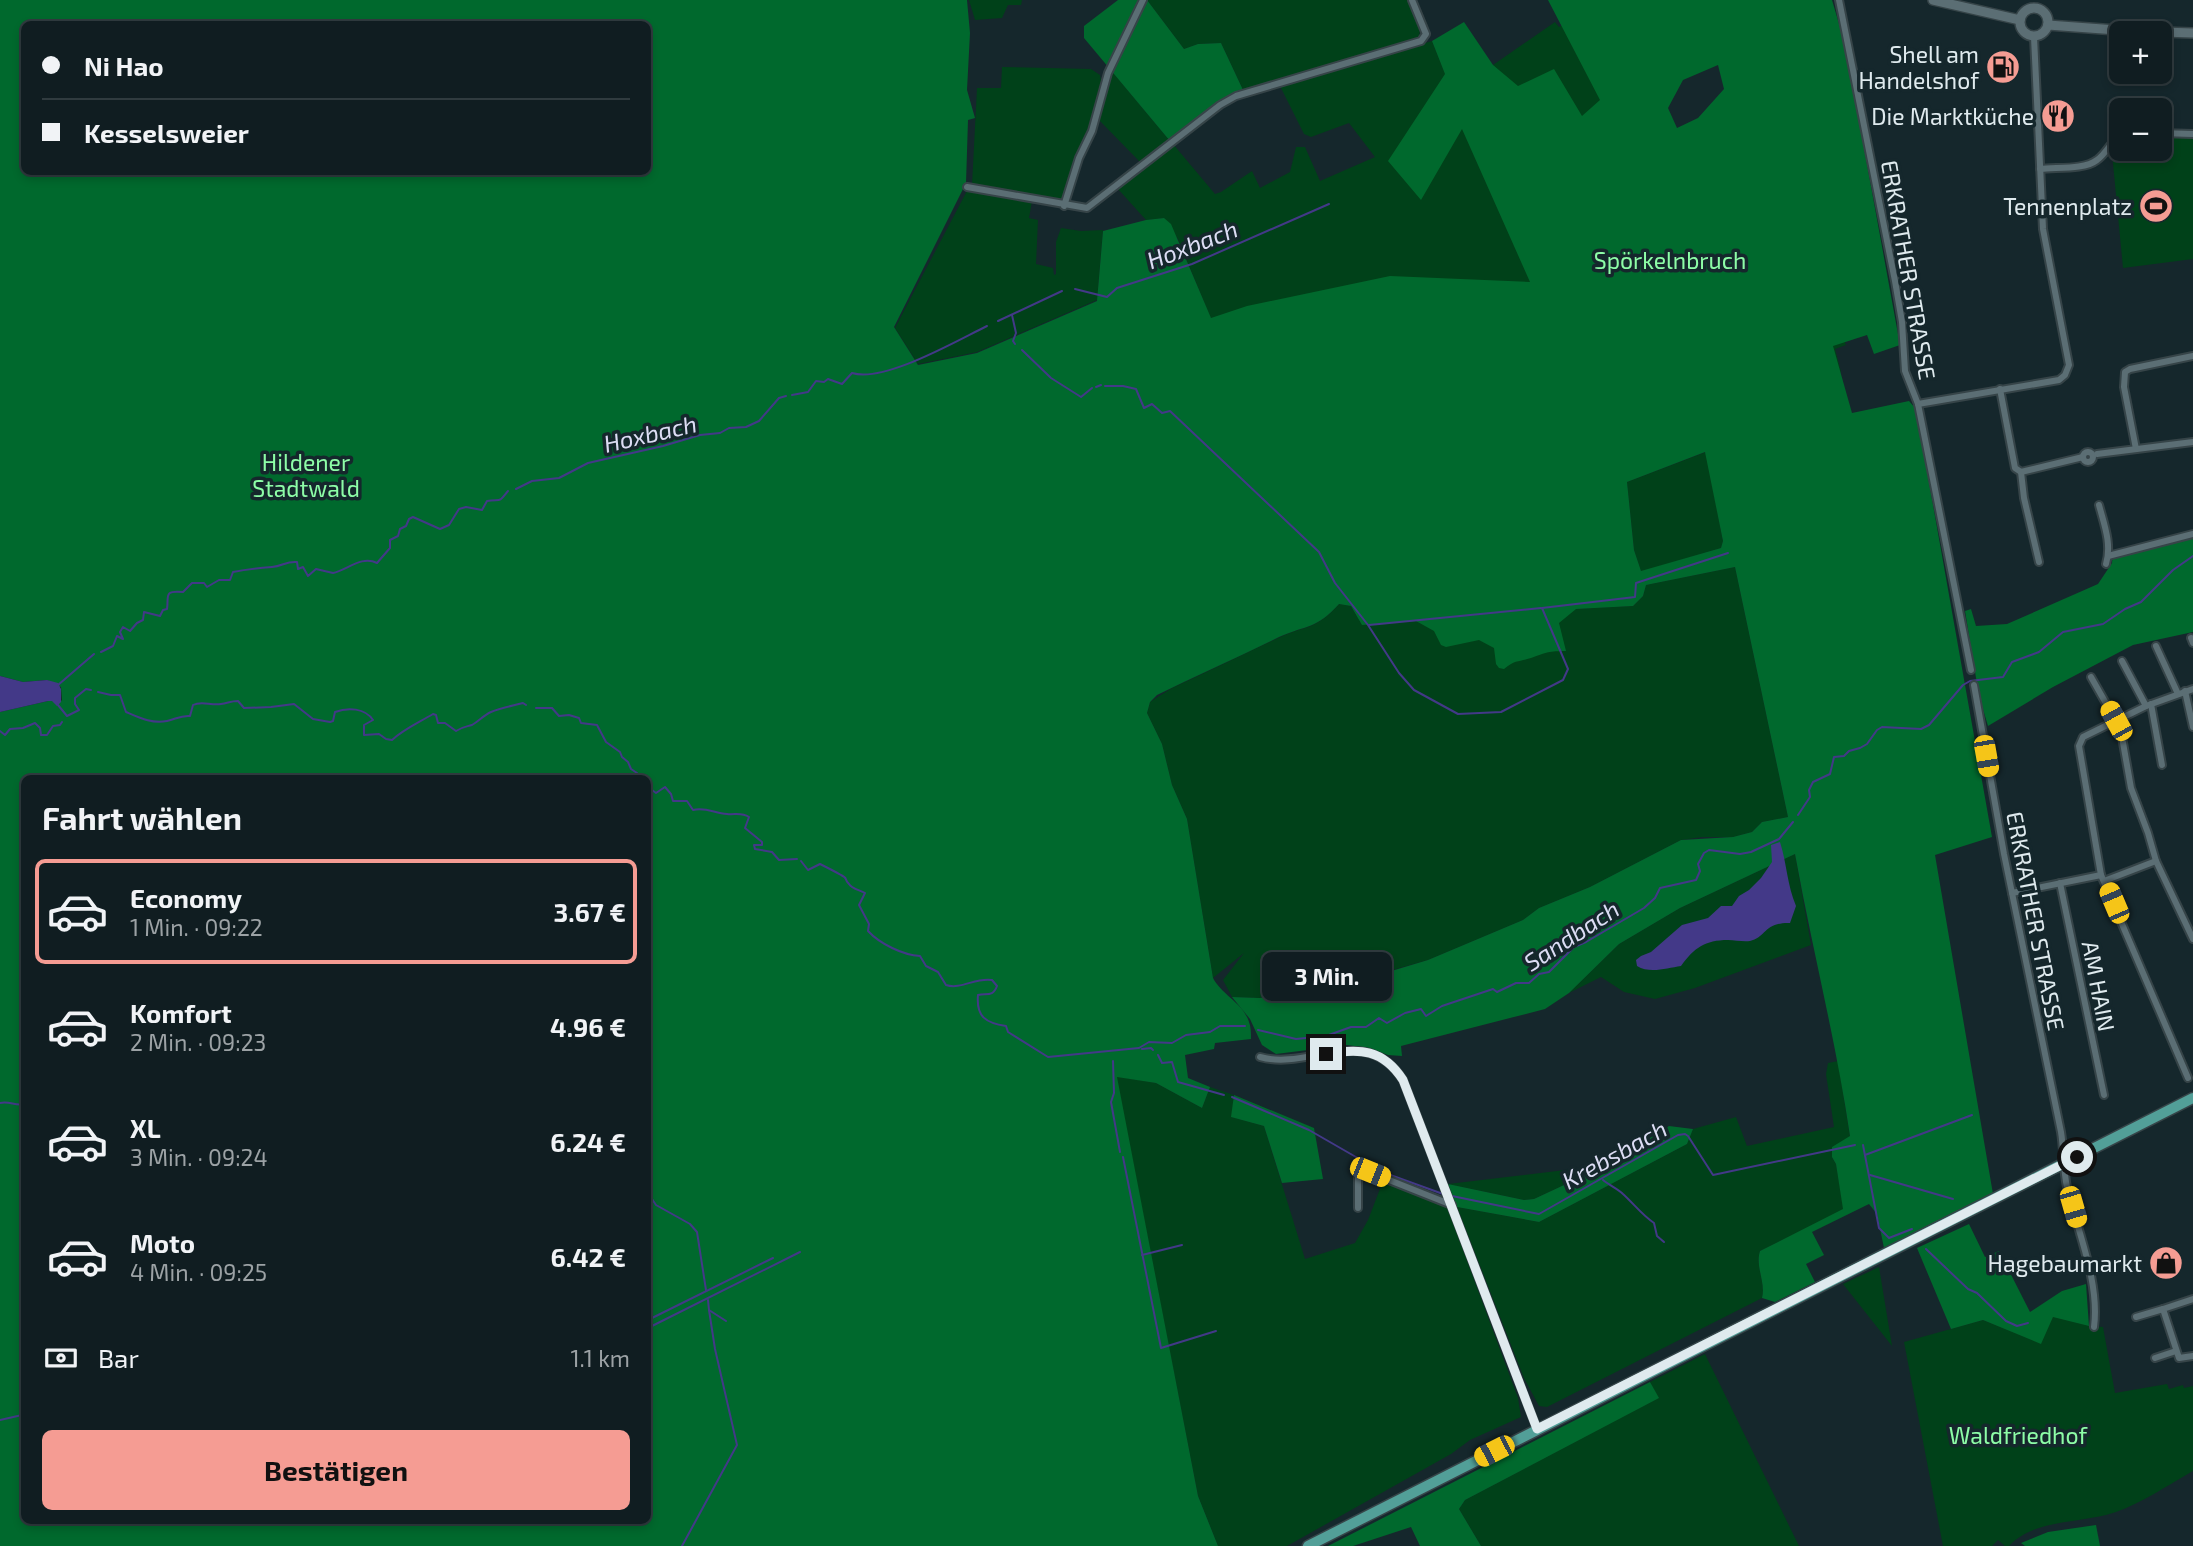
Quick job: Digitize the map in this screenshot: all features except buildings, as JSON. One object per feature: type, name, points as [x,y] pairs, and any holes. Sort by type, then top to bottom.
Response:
[{"type":"main road","points":[[1933,0],[2020,20]]},
{"type":"main road","points":[[2034,8],[2044,11],[2048,25],[2044,33],[2034,37],[2023,33],[2020,20],[2024,12],[2034,8]]},
{"type":"main road","points":[[2048,25],[2193,33]]},
{"type":"main road","points":[[1308,1546],[2193,1098]]},
{"type":"street","points":[[1064,205],[1071,180],[1092,131],[1108,73],[1143,0]]},
{"type":"street","points":[[967,187],[1087,208],[1220,105],[1236,96],[1421,41],[1427,37],[1412,0]]},
{"type":"street","name":"ERKRATHER STRASSE","points":[[1839,0],[1895,281],[1902,322],[1905,371],[1918,404],[1971,670]]},
{"type":"street","points":[[1918,404],[2059,380],[2065,375],[2069,365],[2043,229],[2034,37]]},
{"type":"street","points":[[2172,133],[2193,134]]},
{"type":"street","points":[[2040,169],[2095,162],[2109,146]]},
{"type":"street","points":[[2137,449],[2124,387],[2125,372],[2193,356]]},
{"type":"street","points":[[2000,389],[2015,468],[2021,472],[2083,457]]},
{"type":"street","points":[[2097,454],[2193,442]]},
{"type":"street","points":[[2021,472],[2024,498],[2039,562]]},
{"type":"street","points":[[2099,505],[2108,541],[2106,564]]},
{"type":"street","points":[[2108,556],[2193,534]]},
{"type":"street","points":[[2156,646],[2186,691],[2193,727]]},
{"type":"street","points":[[2122,661],[2148,705],[2162,765]]},
{"type":"street","points":[[2091,677],[2117,720],[2131,788],[2156,861],[2193,939]]},
{"type":"street","name":"ERKRATHER STRASSE","points":[[1973,685],[2061,1132],[2068,1190],[2095,1305],[2094,1326]]},
{"type":"street","points":[[2186,691],[2148,705],[2083,737],[2080,746],[2103,878],[2188,1078]]},
{"type":"street","points":[[2012,892],[2103,878],[2156,861]]},
{"type":"street","name":"AM HAIN","points":[[2060,883],[2104,1095]]},
{"type":"street","points":[[1260,1057],[1284,1059],[1358,1050],[1385,1060],[1396,1069],[1403,1080],[1452,1205],[1537,1429]]},
{"type":"street","points":[[1358,1208],[1358,1178],[1363,1173],[1370,1172],[1452,1205]]},
{"type":"street","points":[[2136,1317],[2193,1299]]},
{"type":"street","points":[[2163,1309],[2179,1359],[2193,1356]]},
{"type":"street","points":[[2155,1359],[2176,1352]]},
{"type":"green space","name":"Hildener Stadtwald","points":[[0,0],[967,0],[970,33],[967,90],[975,118],[968,120],[966,183],[894,327],[918,365],[977,353],[1097,301],[1103,231],[1146,220],[1164,218],[1171,224],[1211,318],[1247,306],[1390,276],[1530,282],[1462,129],[1421,200],[1388,161],[1445,74],[1432,41],[1464,22],[1493,65],[1518,86],[1554,69],[1582,116],[1600,100],[1548,0],[1832,0],[1845,44],[1900,345],[1874,354],[1867,335],[1833,346],[1852,413],[1909,401],[1916,409],[1992,837],[1935,855],[1993,1194],[1884,1248],[1877,1214],[1869,1204],[1812,1232],[1824,1255],[1806,1264],[1815,1282],[1775,1302],[1762,1298],[1760,1251],[1843,1209],[1832,1147],[1850,1136],[1795,854],[1680,908],[1619,944],[1569,993],[1545,1009],[1401,1046],[1402,1056],[1347,1045],[1276,1054],[1262,1045],[1250,1019],[1232,997],[1260,998],[1378,975],[1428,960],[1523,920],[1539,908],[1590,887],[1681,840],[1733,837],[1752,832],[1762,822],[1788,817],[1735,567],[1646,585],[1643,596],[1633,606],[1576,609],[1559,623],[1566,651],[1545,653],[1515,662],[1504,669],[1496,664],[1494,648],[1479,640],[1446,647],[1441,645],[1434,631],[1416,621],[1362,625],[1351,606],[1339,604],[1324,618],[1311,625],[1279,637],[1157,695],[1150,702],[1147,713],[1162,744],[1172,785],[1187,819],[1213,978],[1242,1010],[1251,1030],[1251,1039],[1215,1043],[1214,1049],[1185,1055],[1188,1078],[1210,1087],[1202,1108],[1156,1083],[1117,1077],[1198,1496],[1218,1546],[0,1546],[0,712],[52,700],[57,705],[62,700],[61,687],[47,680],[23,682],[0,676]],"holes":[[[1718,65],[1724,89],[1698,118],[1677,128],[1668,108],[1683,80]],[[1705,452],[1723,541],[1721,548],[1641,571],[1634,550],[1627,482]]]},
{"type":"green space","points":[[969,0],[1022,0],[1021,5],[1008,5],[1002,18],[975,20]]},
{"type":"green space","points":[[1118,0],[1147,0],[1184,49],[1198,44],[1221,43],[1243,90],[1170,141],[1084,38],[1084,26]]},
{"type":"green space","points":[[1147,0],[1408,0],[1420,30],[1419,37],[1243,90],[1221,43],[1198,44],[1184,49]]},
{"type":"green space","name":"Spörkelnbruch","points":[[1555,22],[1559,27],[1563,25],[1612,109],[1812,251],[1846,345],[1835,349],[1841,372],[1729,405],[1506,488],[1576,609],[1633,606],[1643,596],[1646,585],[1735,567],[1788,817],[1762,822],[1752,832],[1733,837],[1681,840],[1590,887],[1539,908],[1523,920],[1428,960],[1378,974],[1260,998],[1232,997],[1223,980],[1244,953],[1213,978],[1187,819],[1172,785],[1162,744],[1147,713],[1150,702],[1172,688],[1278,638],[1317,623],[1339,604],[1351,606],[1362,625],[1224,314],[1211,319],[1178,239],[1164,218],[1146,220],[1118,189],[1173,144],[1215,194],[1252,171],[1260,188],[1290,172],[1296,147],[1305,147],[1320,181],[1375,157],[1349,123],[1311,137],[1304,134],[1280,86],[1432,41],[1445,73],[1506,77],[1493,65]]},
{"type":"green space","points":[[1002,67],[1091,69],[1100,75],[1101,81],[1088,131],[1060,203],[972,185],[977,88],[1001,88]]},
{"type":"green space","points":[[1111,70],[1170,141],[1142,164],[1098,119]]},
{"type":"green space","name":"Tennenplatz","points":[[2172,137],[2193,138],[2193,259],[2123,268],[2113,161],[2172,161]]},
{"type":"green space","points":[[969,187],[1032,201],[1029,218],[1038,220],[1036,264],[1053,268],[1054,275],[1056,242],[1061,228],[1103,230],[1097,300],[977,352],[918,364],[895,328]]},
{"type":"green space","points":[[1706,452],[1723,541],[1721,548],[1641,572],[1634,550],[1627,482]]},
{"type":"green space","points":[[2193,530],[2193,632],[2133,645],[2053,687],[1988,726],[1979,696],[1965,611],[1971,609],[1976,626],[2007,624],[2098,584],[2112,563],[2113,552]]},
{"type":"green space","points":[[1795,854],[1811,945],[1695,988],[1655,999],[1624,992],[1601,977],[1569,993],[1619,944],[1680,908]]},
{"type":"green space","points":[[1838,1061],[1850,1137],[1832,1147],[1832,1157],[1836,1164],[1844,1210],[1760,1251],[1762,1298],[1547,1407],[1539,1406],[1524,1378],[1457,1207],[1539,1222],[1687,1144],[1693,1129],[1736,1117],[1747,1146],[1834,1127],[1826,1074],[1828,1063]]},
{"type":"green space","points":[[1116,1076],[1156,1083],[1202,1108],[1210,1087],[1234,1095],[1232,1117],[1264,1126],[1305,1259],[1355,1243],[1368,1220],[1383,1181],[1446,1204],[1518,1398],[1521,1417],[1470,1440],[1451,1454],[1287,1546],[1218,1546],[1198,1496]]},
{"type":"green space","points":[[1234,1095],[1314,1128],[1323,1179],[1282,1183],[1264,1126],[1231,1117]]},
{"type":"green space","points":[[1669,1126],[1693,1129],[1687,1144],[1539,1222],[1457,1207],[1448,1184],[1524,1200],[1534,1199],[1607,1165]]},
{"type":"green space","points":[[1607,1165],[1534,1199],[1524,1200],[1448,1184]]},
{"type":"green space","points":[[1969,1224],[1985,1257],[1999,1251],[2030,1312],[2062,1291],[2086,1284],[2089,1326],[2053,1317],[2041,1344],[1983,1320],[1951,1329],[1917,1248]]},
{"type":"green space","points":[[1879,1267],[1892,1346],[1843,1284]]},
{"type":"green space","name":"Waldfriedhof","points":[[2053,1316],[2103,1327],[2115,1393],[2167,1384],[2169,1389],[2183,1385],[2184,1388],[2193,1386],[2193,1471],[2125,1508],[2103,1516],[2045,1526],[2020,1537],[2009,1546],[1998,1540],[1992,1546],[1943,1546],[1904,1342],[1983,1320],[2040,1343]]},
{"type":"green space","points":[[1705,1354],[1799,1546],[1481,1546],[1459,1509],[1465,1500],[1658,1398],[1650,1382]]},
{"type":"green space","points":[[1650,1382],[1659,1398],[1465,1500],[1459,1509],[1481,1546],[1420,1546],[1411,1527],[1353,1546],[1328,1546]]},
{"type":"green space","points":[[2096,1525],[2100,1546],[2025,1546],[2021,1543],[2048,1532]]},
{"type":"shaded area","points":[[0,676],[23,682],[47,680],[58,683],[61,702],[57,706],[48,701],[0,712]]},
{"type":"shaded area","points":[[1780,842],[1796,906],[1790,923],[1770,927],[1750,941],[1720,940],[1706,943],[1681,966],[1653,970],[1637,966],[1636,960],[1651,952],[1682,925],[1708,918],[1721,906],[1732,906],[1739,896],[1761,878],[1772,862],[1771,845]]},
{"type":"waterway","name":"Hoxbach","points":[[1075,289],[1107,297],[1117,288],[1192,264],[1329,204]]},
{"type":"waterway","name":"Hoxbach","points":[[998,321],[1062,291]]},
{"type":"waterway","points":[[1012,315],[1016,333],[1013,341],[1015,344]]},
{"type":"waterway","name":"Hoxbach","points":[[792,395],[808,392],[816,381],[824,382],[828,379],[842,384],[852,373],[882,372],[901,366],[987,326]]},
{"type":"waterway","points":[[1022,350],[1051,378],[1081,397],[1092,388]]},
{"type":"waterway","points":[[1096,387],[1101,385]]},
{"type":"waterway","points":[[1105,386],[1136,389],[1144,408],[1152,404],[1162,413],[1170,411],[1319,552],[1335,583],[1414,690],[1458,714],[1501,712],[1563,680],[1568,669],[1542,608],[1635,597],[1636,583],[1728,553]]},
{"type":"waterway","name":"Hoxbach","points":[[516,489],[532,481],[559,478],[588,463],[700,435],[720,433],[729,428],[746,427],[759,421],[779,398],[786,396]]},
{"type":"waterway","name":"Hoxbach","points":[[101,652],[113,646],[117,636],[123,639],[120,632],[123,627],[130,631],[143,620],[144,612],[160,616],[163,610],[167,609],[168,595],[183,592],[192,583],[204,583],[207,587],[219,580],[230,580],[233,572],[290,562],[297,562],[298,569],[303,567],[308,576],[316,569],[333,573],[360,562],[377,563],[390,548],[390,540],[398,536],[400,529],[406,526],[409,519],[413,517],[440,529],[449,525],[459,509],[466,507],[482,510],[487,501],[500,500],[508,491]]},
{"type":"waterway","name":"Sandbach","points":[[1798,815],[1810,797],[1809,790],[1813,782],[1830,774],[1834,757],[1844,756],[1849,751],[1867,744],[1882,727],[1921,729],[1929,725],[1963,685],[1970,681],[2003,677],[2012,662],[2039,652],[2063,632],[2103,624],[2141,602],[2173,570],[2193,556]]},
{"type":"waterway","points":[[1369,625],[1541,608]]},
{"type":"waterway","name":"Hoxbach","points":[[58,685],[94,654]]},
{"type":"waterway","name":"Sandbach","points":[[58,705],[67,716],[79,710],[75,698],[86,689],[91,690]]},
{"type":"waterway","name":"Sandbach","points":[[98,692],[120,695],[126,712],[156,722],[190,716],[193,705],[200,703],[238,701],[244,708],[294,704],[313,719],[330,722],[333,721],[335,712],[356,710],[366,713],[373,720],[364,725],[364,735],[379,734],[392,740],[433,714],[436,715],[438,723],[445,723],[456,731],[495,711],[523,703],[526,705]]},
{"type":"waterway","name":"Sandbach","points":[[536,708],[552,708],[559,716],[569,715],[579,718],[581,723],[597,725],[606,742],[620,752],[638,775]]},
{"type":"waterway","name":"Sandbach","points":[[0,731],[5,735],[10,729],[35,723],[40,728],[41,735],[47,735],[53,726],[62,722]]},
{"type":"waterway","name":"Sandbach","points":[[651,789],[656,793],[665,787],[673,801],[687,801],[693,810],[746,815],[749,817],[745,828],[762,842],[762,845],[754,845],[755,849],[772,852],[779,860],[797,859]]},
{"type":"waterway","name":"Sandbach","points":[[1258,1030],[1296,1039],[1326,1036],[1351,1027],[1366,1027],[1379,1018],[1387,1023],[1405,1013],[1421,1009],[1426,1016],[1442,1006],[1493,989],[1497,992],[1516,983],[1529,983],[1539,974],[1549,972],[1574,947],[1644,908],[1655,898],[1660,888],[1696,880],[1700,871],[1698,864],[1704,853],[1709,850],[1740,854],[1751,852],[1779,839],[1793,822]]},
{"type":"waterway","name":"Sandbach","points":[[801,861],[808,870],[820,864],[843,876],[852,887],[865,893],[859,905],[869,924],[868,931],[892,948],[920,956],[926,966],[938,972],[946,985],[957,986],[992,980],[997,986],[994,992],[978,995],[981,1014],[988,1021],[1006,1026],[1008,1032],[1048,1057],[1139,1048],[1149,1042],[1172,1043],[1186,1035],[1210,1032],[1220,1026],[1245,1026]]},
{"type":"waterway","name":"Krebsbach","points":[[1142,1049],[1153,1050]]},
{"type":"waterway","name":"Krebsbach","points":[[1158,1055],[1162,1063],[1172,1062],[1178,1082],[1224,1095]]},
{"type":"waterway","points":[[1113,1061],[1114,1093],[1111,1102],[1120,1152]]},
{"type":"waterway","name":"Krebsbach","points":[[1232,1097],[1309,1130],[1382,1172],[1443,1194]]},
{"type":"waterway","points":[[0,1103],[21,1104]]},
{"type":"waterway","points":[[1865,1155],[1972,1115]]},
{"type":"waterway","name":"Krebsbach","points":[[1452,1196],[1539,1214],[1678,1135],[1685,1134],[1713,1175],[1855,1145]]},
{"type":"waterway","name":"Krebsbach","points":[[1863,1145],[1879,1228],[1889,1238],[1912,1229]]},
{"type":"waterway","points":[[1123,1157],[1161,1348],[1216,1331]]},
{"type":"waterway","points":[[1870,1175],[1953,1199]]},
{"type":"waterway","points":[[1603,1180],[1621,1192],[1654,1223],[1657,1236],[1664,1242]]},
{"type":"waterway","points":[[651,1198],[656,1205],[690,1224],[697,1232],[706,1290]]},
{"type":"waterway","points":[[1142,1255],[1182,1245]]},
{"type":"waterway","name":"Krebsbach","points":[[1926,1249],[2006,1321],[2017,1326],[2028,1323]]},
{"type":"waterway","points":[[651,1326],[800,1252]]},
{"type":"waterway","points":[[651,1319],[773,1258]]},
{"type":"waterway","points":[[708,1300],[709,1310],[726,1321]]},
{"type":"waterway","points":[[682,1546],[737,1445],[709,1310]]},
{"type":"waterway","points":[[0,1420],[21,1415]]},
{"type":"place","name":"Shell am Handelshof","points":[[2003,67]]},
{"type":"place","name":"Die Marktküche","points":[[2058,116]]},
{"type":"place","name":"Tennenplatz","points":[[2156,206]]},
{"type":"place","name":"Hagebaumarkt","points":[[2166,1263]]},
{"type":"route","points":[[1326,1054],[1358,1050],[1376,1055],[1396,1069],[1403,1080],[1537,1429],[2077,1157]]}]
